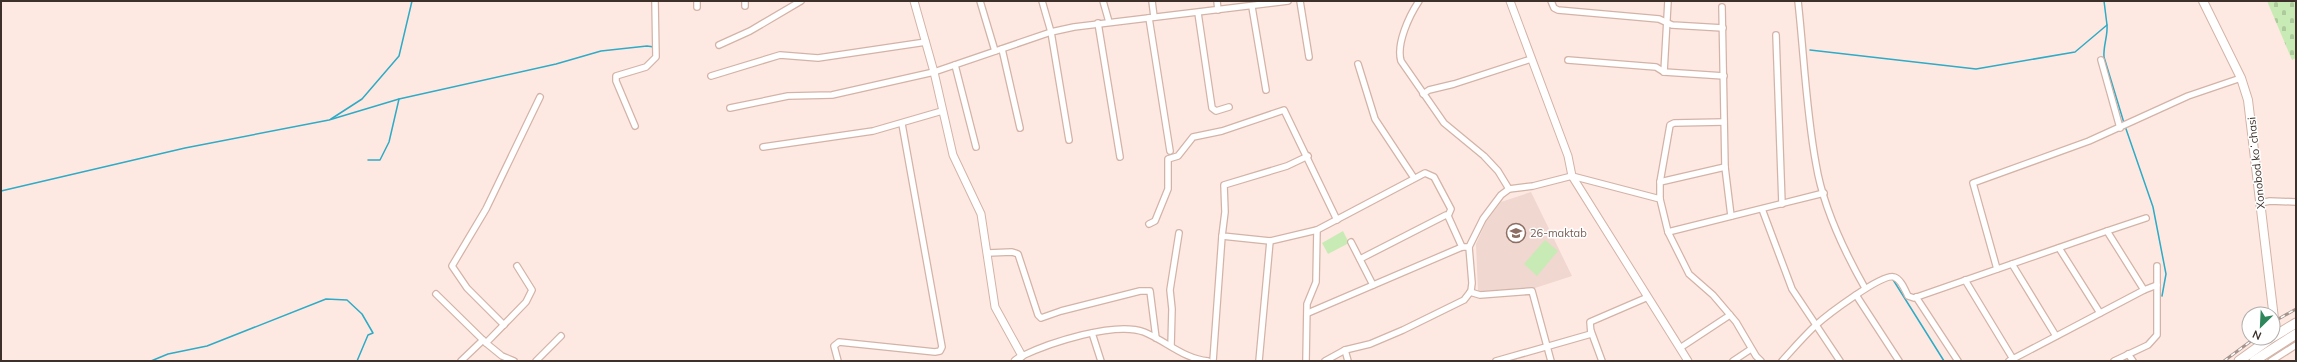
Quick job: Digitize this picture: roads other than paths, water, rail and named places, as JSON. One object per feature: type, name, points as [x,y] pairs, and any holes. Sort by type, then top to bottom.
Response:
[{"type":"main road","name":"Xonobod koʻchasi","points":[[2203,1],[2240,78],[2250,108],[2272,306]]},
{"type":"main road","points":[[2281,334],[2296,323]]},
{"type":"main road","points":[[2281,336],[2296,334]]},
{"type":"main road","points":[[2254,361],[2269,346]]},
{"type":"main road","points":[[2239,361],[2262,354],[2269,346]]},
{"type":"street","points":[[635,126],[616,81],[616,76],[646,67],[656,57],[656,1]]},
{"type":"street","points":[[719,45],[750,31],[801,1]]},
{"type":"street","points":[[914,1],[934,72],[953,155],[981,214],[996,306],[1022,356]]},
{"type":"street","points":[[980,1],[995,51]]},
{"type":"street","points":[[1042,1],[1051,32],[1069,140]]},
{"type":"street","points":[[1103,1],[1110,22]]},
{"type":"street","points":[[1152,1],[1151,18],[1170,151]]},
{"type":"street","points":[[1217,1],[1218,10]]},
{"type":"street","points":[[730,108],[788,96],[832,95],[934,72],[1051,32],[1098,23],[1252,7],[1288,1]]},
{"type":"street","points":[[1300,1],[1309,57]]},
{"type":"street","points":[[1419,1],[1405,30],[1400,56],[1403,66],[1444,123],[1469,142],[1491,163],[1509,189]]},
{"type":"street","points":[[1510,1],[1568,156],[1572,176],[1688,361]]},
{"type":"street","points":[[1551,1],[1554,8],[1558,10],[1660,19],[1666,24],[1723,28]]},
{"type":"street","points":[[1664,72],[1668,1]]},
{"type":"street","points":[[1798,1],[1814,149],[1824,193],[1845,247],[1865,288]]},
{"type":"street","points":[[1252,7],[1266,90]]},
{"type":"street","points":[[1722,8],[1725,167],[1731,216]]},
{"type":"street","points":[[1198,13],[1212,108],[1216,111],[1229,107]]},
{"type":"street","points":[[1098,23],[1120,157]]},
{"type":"street","points":[[1776,35],[1782,204]]},
{"type":"street","points":[[711,76],[780,55],[818,58],[926,42]]},
{"type":"street","points":[[1002,49],[1020,128]]},
{"type":"street","points":[[1423,94],[1429,90],[1454,84],[1531,59]]},
{"type":"street","points":[[1568,60],[1656,68],[1664,72],[1724,76]]},
{"type":"street","points":[[2101,60],[2120,128]]},
{"type":"street","points":[[1358,64],[1375,119],[1414,178]]},
{"type":"street","points":[[955,65],[976,147]]},
{"type":"street","points":[[1997,269],[1973,183],[2120,128],[2185,97],[2240,78]]},
{"type":"street","points":[[504,325],[467,288],[452,266],[486,209],[540,97]]},
{"type":"street","points":[[1148,224],[1155,221],[1168,189],[1168,159],[1178,156],[1193,137],[1222,131],[1284,110],[1337,220]]},
{"type":"street","points":[[763,147],[873,130],[902,124],[942,111]]},
{"type":"street","points":[[1724,122],[1674,123],[1670,125],[1660,182],[1660,199],[1668,232],[1689,274],[1713,295],[1736,322],[1751,349],[1760,361]]},
{"type":"street","points":[[838,361],[834,346],[839,342],[935,352],[940,351],[942,347],[902,124]]},
{"type":"street","points":[[1212,361],[1225,212],[1224,185],[1287,166],[1307,156]]},
{"type":"street","points":[[1660,182],[1725,167]]},
{"type":"street","points":[[1222,236],[1270,241],[1317,230],[1424,173],[1434,177],[1451,209],[1448,216],[1462,247]]},
{"type":"street","points":[[1325,361],[1345,350],[1370,344],[1403,330],[1464,300],[1470,292],[1472,283],[1469,247],[1483,220],[1501,196],[1509,189],[1533,186],[1572,176],[1660,199]]},
{"type":"street","points":[[1668,232],[1824,193]]},
{"type":"street","points":[[2260,203],[2270,201],[2296,202]]},
{"type":"street","points":[[1762,208],[1792,289],[1817,324],[1840,361]]},
{"type":"street","points":[[1360,259],[1443,216],[1448,216]]},
{"type":"street","points":[[1782,361],[1817,324],[1865,288],[1893,276],[1899,280],[1910,298],[1916,297],[2146,218]]},
{"type":"street","points":[[1306,361],[1308,299],[1316,282],[1317,230]]},
{"type":"street","points":[[2107,231],[2144,290]]},
{"type":"street","points":[[1171,346],[1172,309],[1170,290],[1179,233]]},
{"type":"street","points":[[1259,361],[1270,241]]},
{"type":"street","points":[[1351,242],[1373,285]]},
{"type":"street","points":[[1308,313],[1462,247],[1469,247]]},
{"type":"street","points":[[2059,248],[2100,313]]},
{"type":"street","points":[[988,253],[1012,252],[1018,254],[1038,315],[1041,318],[1061,311],[1140,291],[1150,291],[1156,338]]},
{"type":"street","points":[[2012,264],[2056,336]]},
{"type":"street","points":[[461,361],[478,345],[485,342],[504,325],[526,302],[532,290],[517,266]]},
{"type":"street","points":[[2114,361],[2148,345],[2157,335],[2157,266]]},
{"type":"street","points":[[1965,280],[2011,360],[2144,290],[2157,285]]},
{"type":"street","points":[[1470,292],[1480,295],[1532,291],[1551,361]]},
{"type":"street","points":[[436,294],[485,342],[502,356],[514,361]]},
{"type":"street","points":[[1856,295],[1899,361]]},
{"type":"street","points":[[1498,361],[1591,334],[1590,322],[1648,297]]},
{"type":"street","points":[[1916,297],[1958,361]]},
{"type":"street","points":[[1680,348],[1730,315]]},
{"type":"street","points":[[1590,329],[1602,361]]},
{"type":"street","points":[[1015,361],[1022,356],[1041,348],[1092,333],[1133,330],[1156,338],[1193,359],[1208,361]]},
{"type":"street","points":[[1092,333],[1101,361]]},
{"type":"street","points":[[536,361],[561,336]]},
{"type":"street","points":[[2271,361],[2296,345]]},
{"type":"street","points":[[1733,361],[1751,349]]},
{"type":"street","points":[[1345,350],[1348,361]]},
{"type":"street","points":[[2128,354],[2133,361]]},
{"type":"waterway","points":[[331,119],[362,99],[399,56],[412,1]]},
{"type":"waterway","points":[[1810,50],[1976,69],[2075,52],[2107,25],[2104,1]]},
{"type":"waterway","points":[[2107,25],[2104,57],[2124,123]]},
{"type":"waterway","points":[[1,191],[185,148],[329,120],[399,99],[556,64],[601,51],[647,46],[654,47]]},
{"type":"waterway","points":[[368,160],[380,160],[389,142],[399,99]]},
{"type":"waterway","points":[[2125,126],[2153,207],[2166,274],[2162,296]]},
{"type":"waterway","points":[[1892,278],[1944,361]]},
{"type":"waterway","points":[[151,361],[168,354],[207,346],[326,299],[347,300],[362,314],[373,333],[368,335],[357,361]]},
{"type":"railway","points":[[2281,317],[2296,309]]},
{"type":"railway","points":[[2224,361],[2244,346]]},
{"type":"place","name":"26-maktab","points":[[1516,233]]}]
